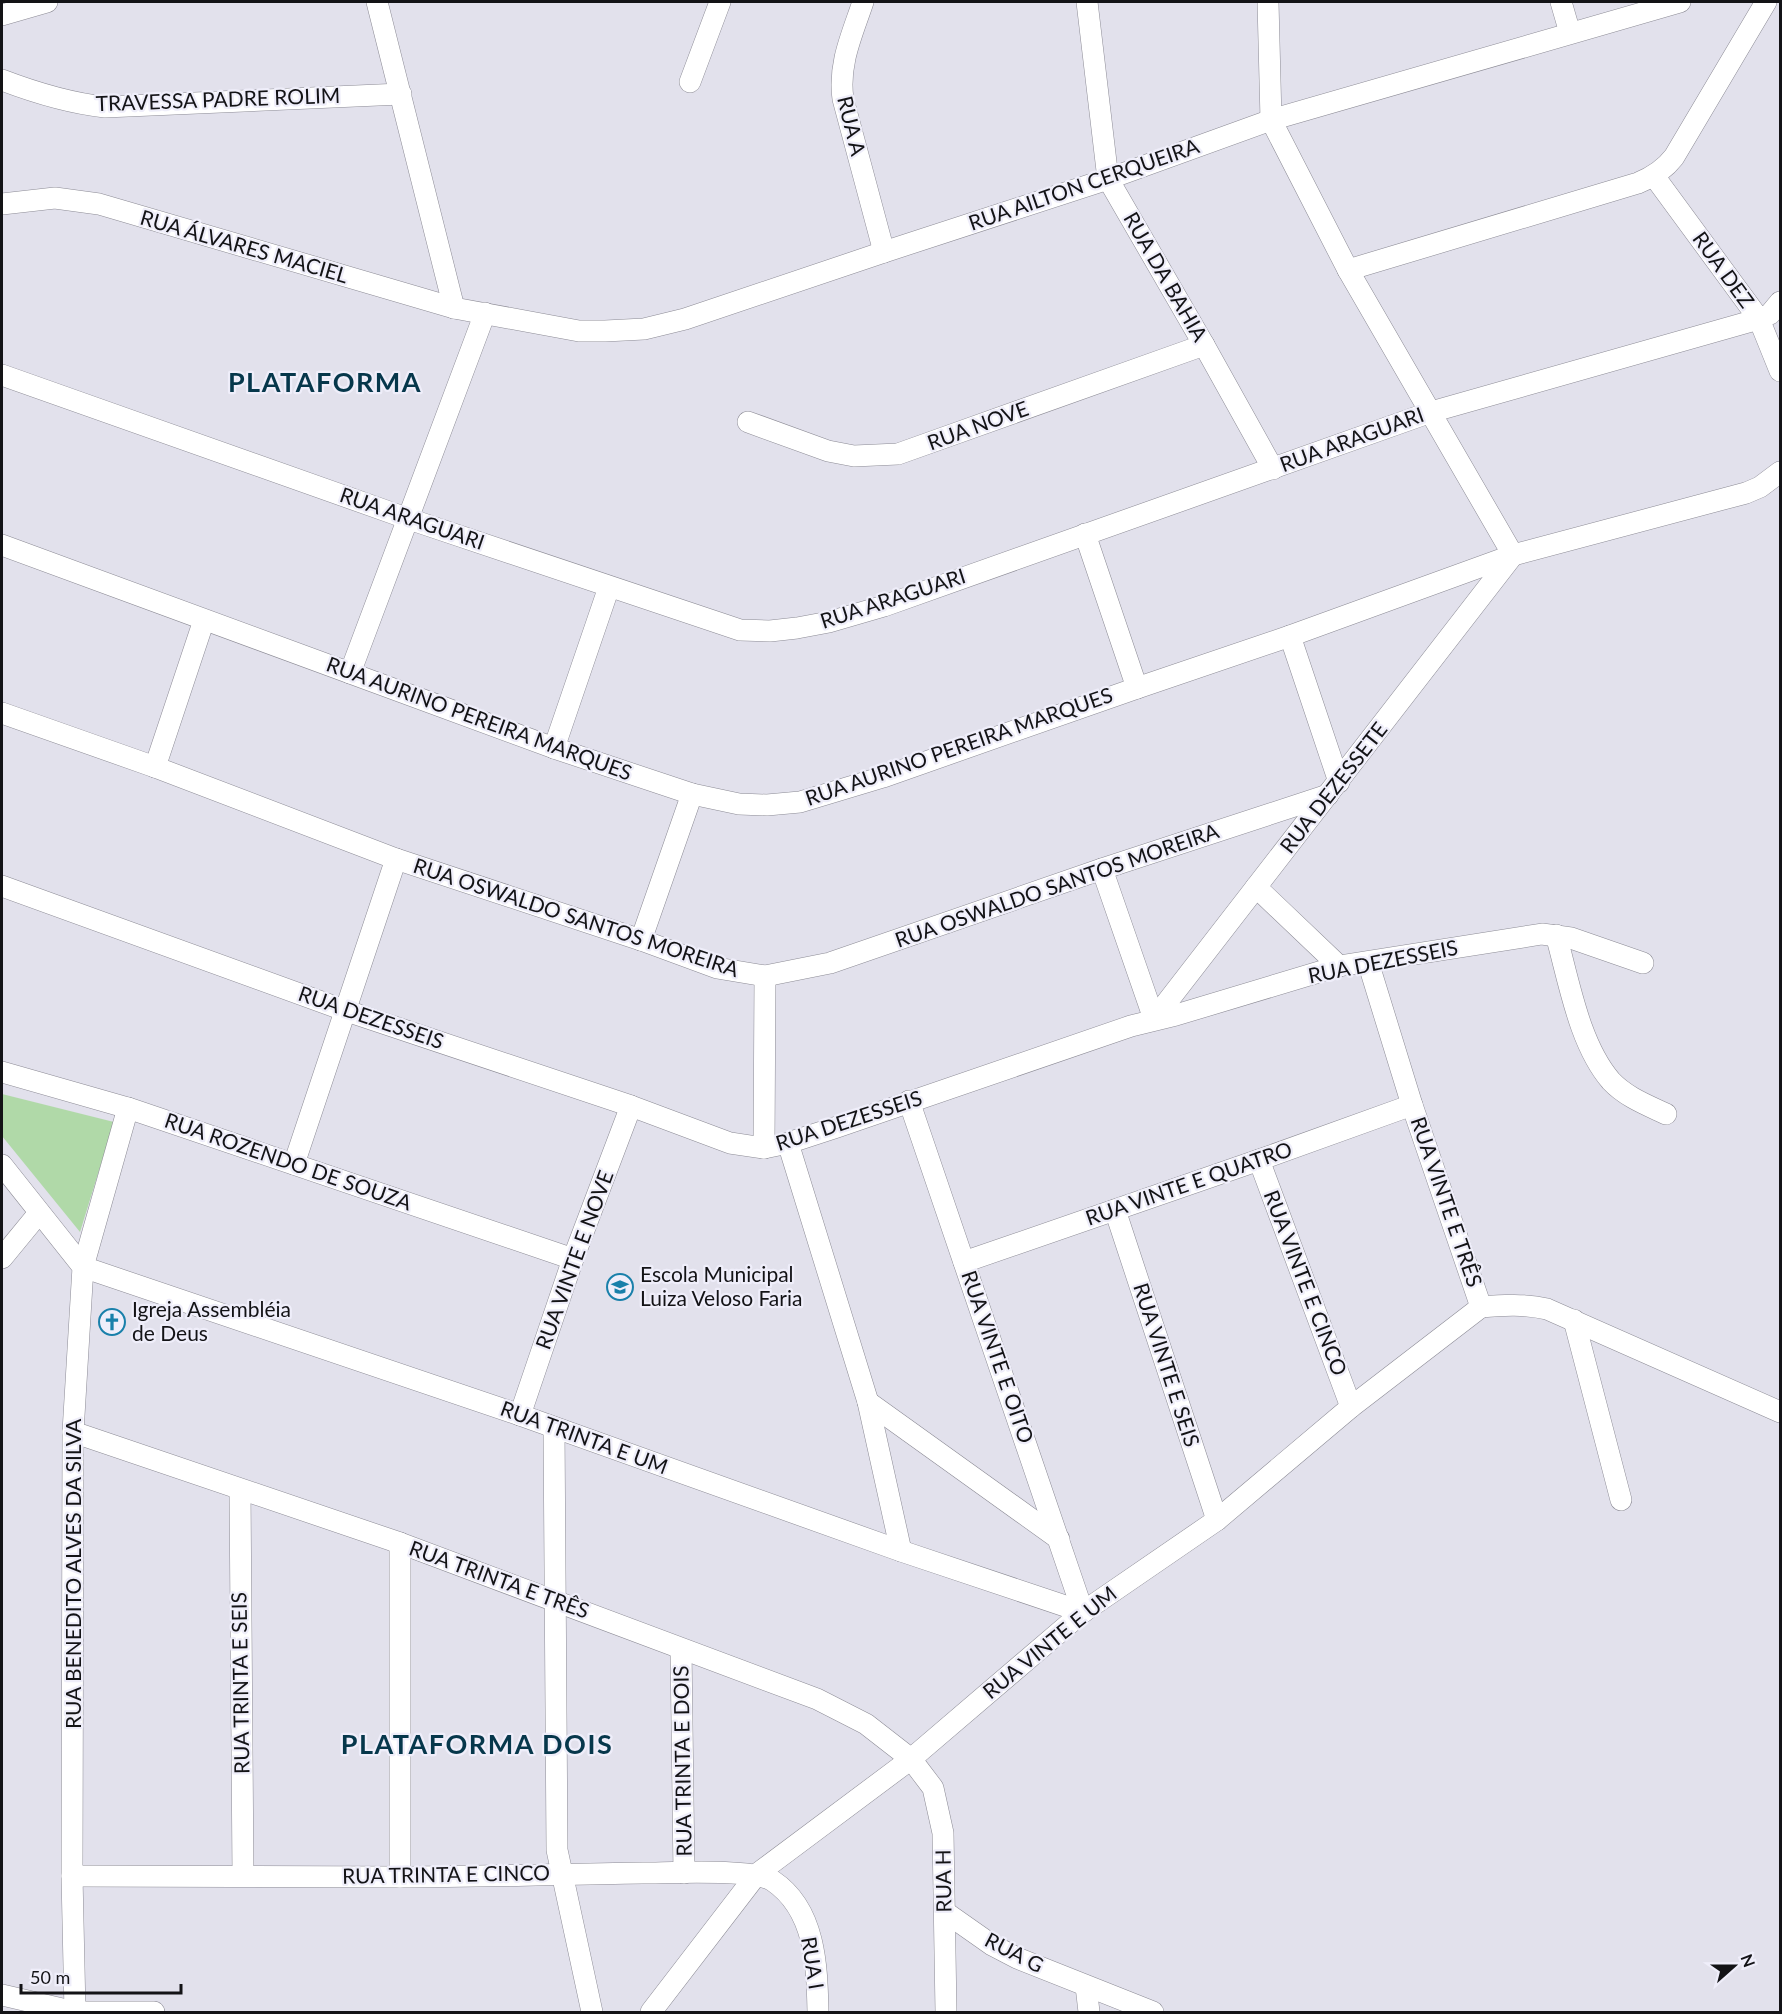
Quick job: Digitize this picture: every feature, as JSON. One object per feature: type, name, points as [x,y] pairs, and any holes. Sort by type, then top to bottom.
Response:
[{"type":"street","points":[[2,15],[47,2]]},
{"type":"street","points":[[377,2],[454,308]]},
{"type":"street","points":[[690,82],[720,2]]},
{"type":"street","name":"RUA A","points":[[863,2],[844,56],[841,85],[884,252]]},
{"type":"street","name":"RUA DA BAHIA","points":[[1087,2],[1108,180],[1273,469]]},
{"type":"street","points":[[1268,2],[1271,120],[1348,270],[1513,555]]},
{"type":"street","points":[[1561,2],[1570,33]]},
{"type":"street","name":"RUA AILTON CERQUEIRA","points":[[485,313],[579,331],[644,328],[685,319],[1108,180],[1271,120],[1680,2]]},
{"type":"street","points":[[1348,270],[1638,183],[1654,176],[1674,157],[1766,2]]},
{"type":"street","name":"TRAVESSA PADRE ROLIM","points":[[2,80],[75,104],[105,107],[401,94]]},
{"type":"street","name":"RUA DEZ","points":[[1654,176],[1760,320],[1780,371]]},
{"type":"street","name":"RUA ÁLVARES MACIEL","points":[[2,204],[55,198],[99,204],[454,308],[485,313]]},
{"type":"street","name":"RUA ARAGUARI","points":[[2,375],[609,587],[740,630],[770,631],[830,622],[884,606],[1431,412],[1760,320],[1770,314],[1780,302]]},
{"type":"street","points":[[350,673],[485,313]]},
{"type":"street","name":"RUA NOVE","points":[[748,422],[828,451],[855,456],[898,454],[1204,345]]},
{"type":"street","name":"RUA AURINO PEREIRA MARQUES","points":[[2,544],[554,748],[692,794],[739,804],[767,805],[800,802],[883,777],[1290,636],[1513,555],[1746,492],[1760,487],[1780,472]]},
{"type":"street","points":[[1085,534],[1137,688]]},
{"type":"street","name":"RUA DEZESSETE","points":[[1154,1019],[1513,555]]},
{"type":"street","points":[[554,748],[609,587]]},
{"type":"street","points":[[155,767],[204,620]]},
{"type":"street","points":[[1290,636],[1334,789]]},
{"type":"street","name":"RUA OSWALDO SANTOS MOREIRA","points":[[2,713],[155,767],[396,859],[641,940],[717,968],[765,976],[830,963],[1334,789]]},
{"type":"street","points":[[641,940],[692,794]]},
{"type":"street","points":[[294,1164],[396,859]]},
{"type":"street","points":[[1102,869],[1154,1019]]},
{"type":"street","name":"RUA DEZESSEIS","points":[[2,886],[344,1010],[632,1106],[730,1143],[764,1148],[788,1143],[1154,1019],[1185,1012],[1339,966],[1368,963],[1524,935],[1556,935],[1570,938],[1643,963]]},
{"type":"street","points":[[1256,887],[1339,966]]},
{"type":"street","points":[[1556,935],[1580,1021],[1601,1067],[1612,1082],[1629,1096],[1666,1114]]},
{"type":"street","name":"RUA VINTE E TRÊS","points":[[1368,963],[1412,1105],[1481,1307],[1532,1306],[1547,1310],[1780,1412]]},
{"type":"street","points":[[764,1148],[765,976]]},
{"type":"street","name":"RUA ROZENDO DE SOUZA","points":[[2,1072],[128,1108],[573,1259]]},
{"type":"street","name":"RUA VINTE E OITO","points":[[909,1101],[1083,1612]]},
{"type":"street","name":"RUA VINTE E QUATRO","points":[[964,1262],[1412,1105]]},
{"type":"street","name":"RUA VINTE E NOVE","points":[[520,1415],[573,1259],[632,1106]]},
{"type":"street","name":"RUA BENEDITO ALVES DA SILVA","points":[[75,2012],[72,1876],[73,1432],[84,1267],[128,1108]]},
{"type":"street","points":[[788,1143],[868,1402],[901,1551]]},
{"type":"street","name":"RUA VINTE E CINCO","points":[[1259,1160],[1351,1407]]},
{"type":"street","points":[[2,1165],[84,1267]]},
{"type":"street","name":"RUA VINTE E SEIS","points":[[1115,1210],[1217,1520]]},
{"type":"street","points":[[2,1258],[39,1213]]},
{"type":"street","name":"RUA TRINTA E UM","points":[[84,1267],[520,1415],[901,1551],[1083,1612]]},
{"type":"street","name":"RUA VINTE E UM","points":[[651,2013],[757,1874],[910,1759],[1083,1612],[1217,1520],[1351,1407],[1481,1307]]},
{"type":"street","points":[[1574,1320],[1621,1500]]},
{"type":"street","points":[[868,1402],[1059,1539]]},
{"type":"street","points":[[554,1428],[556,1830],[561,1874],[592,2013]]},
{"type":"street","name":"RUA TRINTA E TRÊS","points":[[73,1432],[400,1543],[817,1699],[866,1724],[910,1759]]},
{"type":"street","name":"RUA TRINTA E SEIS","points":[[240,1490],[243,1876]]},
{"type":"street","points":[[400,1543],[400,1877]]},
{"type":"street","name":"RUA TRINTA E DOIS","points":[[681,1649],[684,1873]]},
{"type":"street","name":"RUA H","points":[[910,1759],[933,1788],[943,1833],[946,2013]]},
{"type":"street","name":"RUA TRINTA E CINCO","points":[[72,1876],[400,1877],[757,1874]]},
{"type":"street","name":"RUA I","points":[[757,1874],[772,1880],[789,1895],[802,1915],[815,1951],[818,2013]]},
{"type":"street","name":"RUA G","points":[[945,1912],[992,1945],[1034,1966],[1153,2013]]},
{"type":"street","points":[[1086,1986],[1089,2013]]},
{"type":"street","points":[[2,1995],[75,2012],[154,2013]]},
{"type":"green space","points":[[2,1094],[114,1122],[80,1232],[2,1136]]},
{"type":"place","name":"Escola Municipal Luiza Veloso Faria","points":[[620,1287]]},
{"type":"place","name":"Igreja Assembléia de Deus","points":[[112,1322]]},
{"type":"district","name":"PLATAFORMA","points":[[325,383]]},
{"type":"district","name":"PLATAFORMA DOIS","points":[[477,1745]]}]
